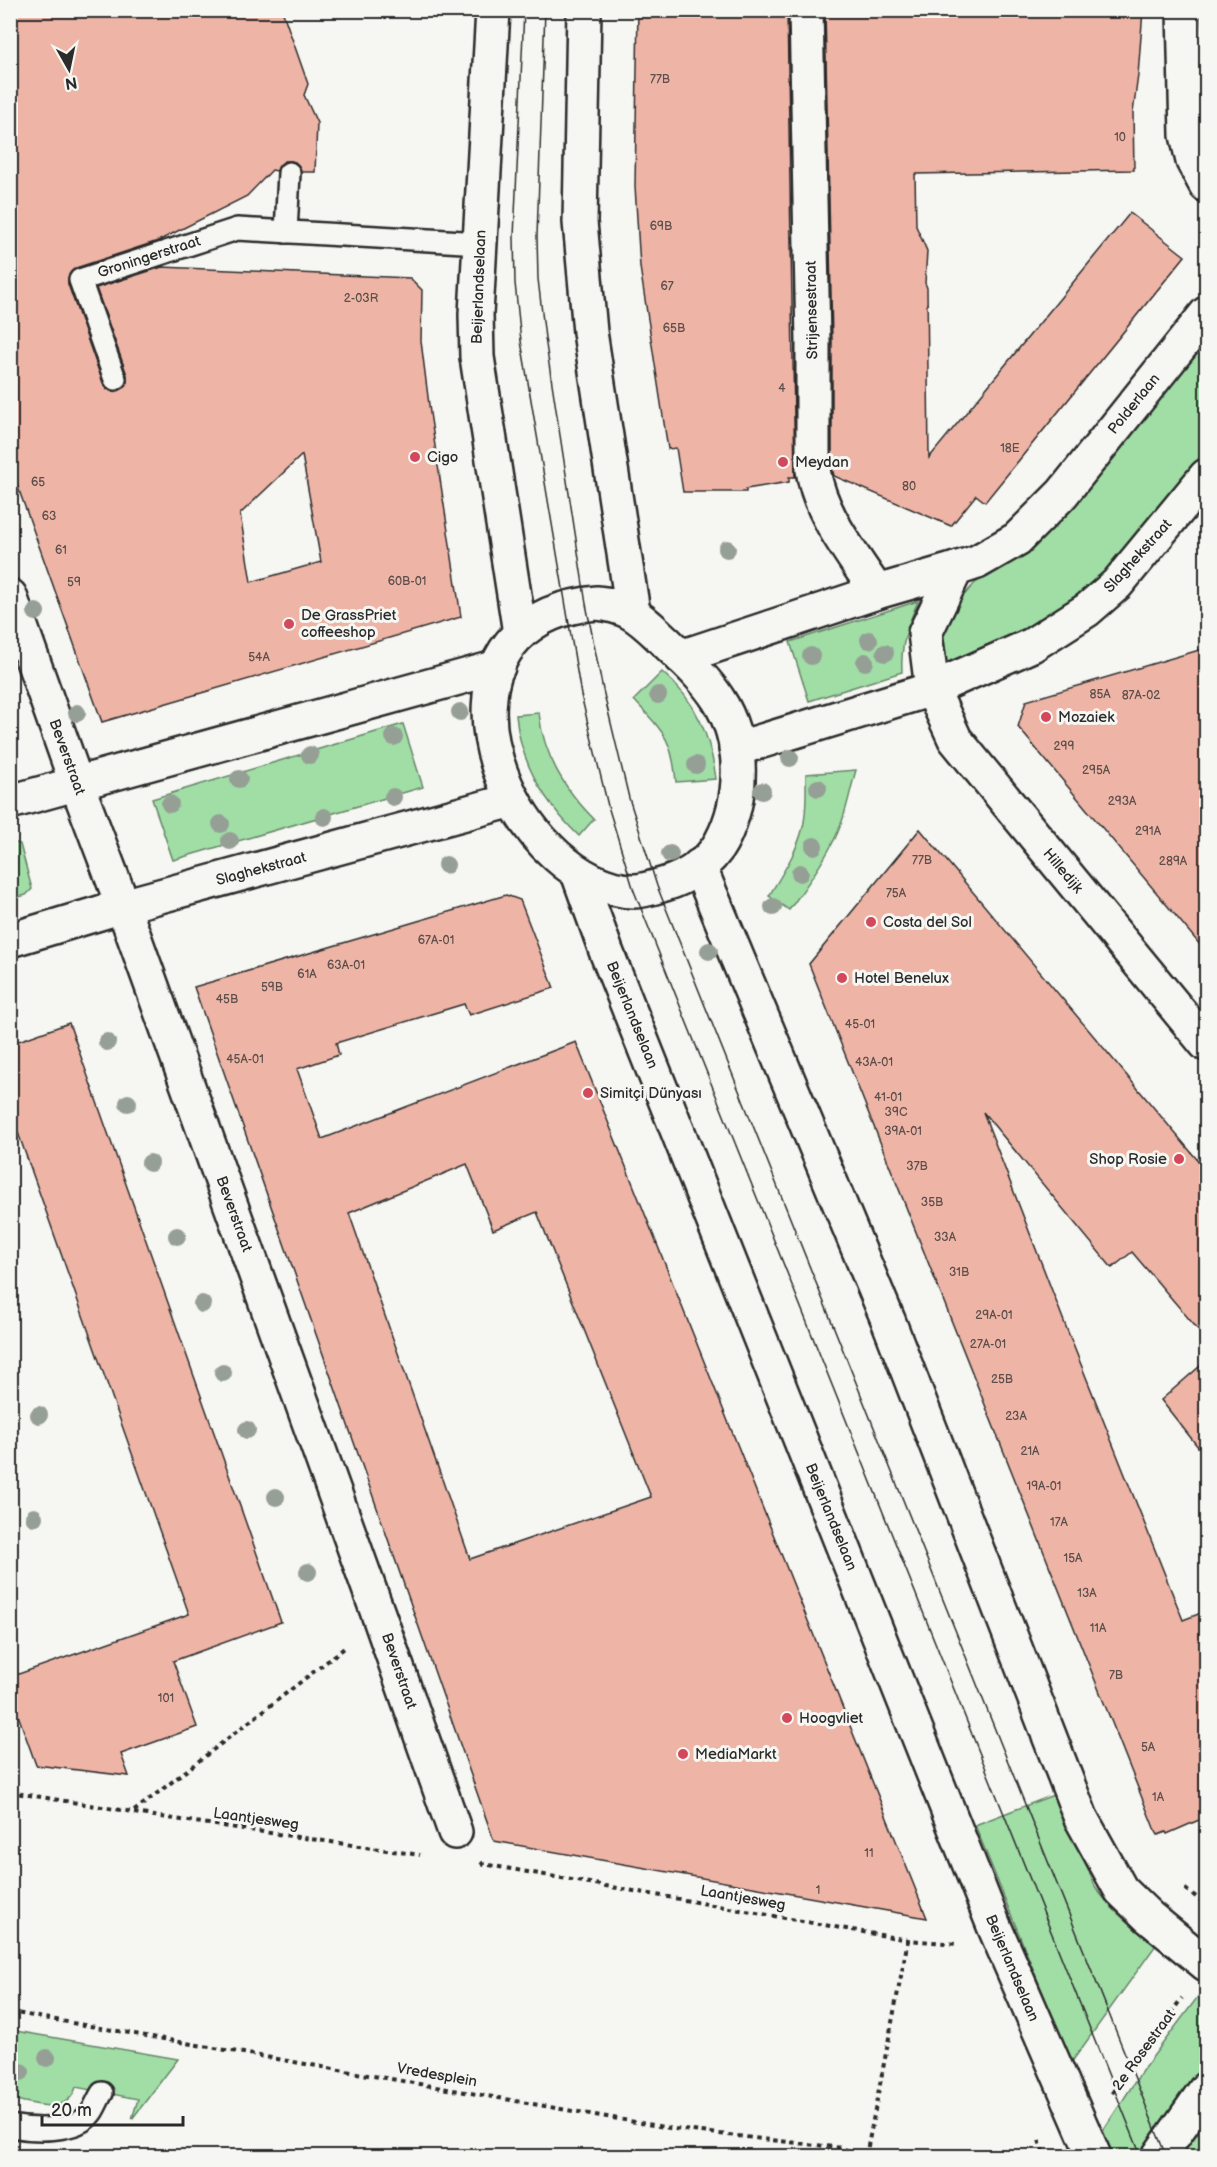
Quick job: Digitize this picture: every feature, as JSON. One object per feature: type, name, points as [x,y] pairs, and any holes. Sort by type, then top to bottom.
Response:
[{"type":"street","name":"Beijerlandselaan","points":[[493,10],[476,314],[477,357],[520,633]]},
{"type":"street","points":[[584,10],[580,222],[590,332],[633,612]]},
{"type":"street","name":"Strijensestraat","points":[[806,10],[813,341],[813,470],[815,484],[829,518],[877,592]]},
{"type":"street","points":[[1184,10],[1187,135],[1192,161],[1206,185]]},
{"type":"street","name":"Polderlaan","points":[[956,569],[977,562],[1017,539],[1062,494],[1206,314]]},
{"type":"street","name":"Slaghekstraat","points":[[736,749],[932,690],[1032,645],[1086,610],[1117,584],[1206,476]]},
{"type":"street","points":[[681,657],[877,592],[956,569]]},
{"type":"street","points":[[932,690],[925,633],[956,569]]},
{"type":"street","name":"Beverstraat","points":[[10,596],[381,1619],[455,1832]]},
{"type":"street","points":[[586,604],[610,604],[633,612],[707,683],[719,701],[729,723],[736,749],[738,776],[734,812],[719,847],[699,866],[678,880],[634,891],[593,881],[578,873],[548,848],[531,830],[500,774],[489,732],[491,688],[507,649],[520,633],[546,615],[586,604]]},
{"type":"street","points":[[10,802],[498,667]]},
{"type":"street","name":"Hilledijk","points":[[932,690],[955,739],[1206,1044]]},
{"type":"street","name":"Slaghekstraat","points":[[10,940],[123,906],[513,800]]},
{"type":"street","points":[[699,866],[888,1320],[1081,1818],[1121,1890],[1149,1917],[1206,1964]]},
{"type":"street","name":"Beijerlandselaan","points":[[578,873],[611,963],[994,1926],[1090,2147]]},
{"type":"street","points":[[1159,2157],[1206,2090]]},
{"type":"lane","points":[[286,232],[289,173]]},
{"type":"lane","name":"Groningerstraat","points":[[115,379],[80,280],[237,229],[481,243]]},
{"type":"lane","points":[[10,2126],[65,2128],[79,2123],[90,2114],[102,2093]]},
{"type":"path","points":[[133,1812],[381,1619]]},
{"type":"path","name":"Laantjesweg","points":[[10,1792],[425,1856]]},
{"type":"path","points":[[455,1832],[483,1864]]},
{"type":"path","name":"Laantjesweg","points":[[472,1863],[908,1940],[966,1945],[994,1926]]},
{"type":"path","points":[[866,2157],[908,1940]]},
{"type":"path","name":"2e Rosestraat","points":[[1090,2147],[1119,2081],[1186,1993]]},
{"type":"path","name":"Vredesplein","points":[[10,2012],[675,2129],[842,2148],[860,2157]]},
{"type":"green space","points":[[1206,336],[1206,450],[1120,555],[1088,589],[1031,629],[988,650],[937,667],[940,641],[947,618],[958,602],[975,583],[1024,553]]},
{"type":"green space","points":[[918,601],[902,653],[902,672],[809,701],[790,642]]},
{"type":"green space","points":[[662,672],[684,695],[700,720],[710,748],[716,779],[676,782],[669,745],[659,728],[634,700]]},
{"type":"green space","points":[[539,713],[545,743],[557,770],[583,808],[594,819],[579,836],[545,796],[536,782],[523,750],[516,715]]},
{"type":"green space","points":[[403,724],[423,787],[173,860],[152,799]]},
{"type":"green space","points":[[856,770],[836,835],[817,870],[789,910],[769,896],[789,863],[803,827],[806,774]]},
{"type":"green space","points":[[12,842],[20,844],[32,889],[26,895],[11,899]]},
{"type":"green space","points":[[1056,1794],[1095,1886],[1115,1911],[1156,1945],[1071,2063],[975,1825]]},
{"type":"green space","points":[[1206,1986],[1206,2059],[1145,2156],[1109,2156],[1100,2135],[1142,2071]]},
{"type":"green space","points":[[10,2030],[178,2059],[132,2119],[138,2099],[76,2087],[72,2096],[65,2102],[57,2105],[39,2105],[11,2099]]},
{"type":"green space","points":[[1206,2109],[1206,2156],[1177,2156]]},
{"type":"building","points":[[10,10],[282,10],[308,84],[304,95],[317,123],[315,172],[301,172],[295,162],[284,161],[277,171],[272,170],[247,196],[158,241],[76,268],[68,277],[68,284],[103,383],[113,392],[124,388],[127,375],[96,288],[162,267],[410,278],[422,290],[421,341],[461,617],[102,722],[10,465]],"holes":[[[302,455],[321,562],[251,582],[240,514]]]},
{"type":"building","points":[[638,10],[787,10],[795,477],[789,477],[789,482],[746,489],[746,492],[683,492],[676,448],[668,449],[640,267],[635,186]]},
{"type":"building","points":[[825,10],[1143,10],[1133,113],[1134,170],[915,174],[916,226],[927,251],[925,283],[927,288],[929,458],[1130,213],[1185,256],[985,502],[976,495],[951,526],[834,476],[832,468],[832,341]]},
{"type":"building","points":[[1206,648],[1206,952],[1018,727],[1026,701]]},
{"type":"building","points":[[920,829],[1206,1170],[1206,1339],[1132,1252],[1112,1268],[983,1112],[1183,1620],[1206,1611],[1206,1817],[1167,1834],[1166,1832],[1158,1835],[1154,1828],[809,964]]},
{"type":"building","points":[[506,895],[520,900],[554,988],[469,1015],[464,1004],[336,1043],[339,1055],[297,1069],[322,1139],[576,1042],[927,1918],[494,1841],[194,987]],"holes":[[[467,1164],[493,1230],[537,1212],[651,1497],[470,1559],[349,1213]]]},
{"type":"building","points":[[69,1023],[281,1622],[173,1661],[197,1727],[121,1754],[129,1776],[36,1765],[18,1715],[10,1718],[10,1677],[189,1614],[10,1110],[10,1044]]},
{"type":"building","points":[[1206,1361],[1206,1457],[1161,1400]]},
{"type":"tram line","points":[[524,10],[514,237],[515,283],[521,341],[581,695],[608,806],[634,891],[1141,2156]]},
{"type":"tram line","points":[[545,10],[537,236],[538,279],[586,604],[603,690],[629,798],[657,886],[1166,2156]]},
{"type":"place","name":"Cigo","points":[[415,457]]},
{"type":"place","name":"Meydan","points":[[783,462]]},
{"type":"place","name":"De GrassPriet coffeeshop","points":[[289,624]]},
{"type":"place","name":"Mozaiek","points":[[1046,717]]},
{"type":"place","name":"Costa del Sol","points":[[871,922]]},
{"type":"place","name":"Hotel Benelux","points":[[842,978]]},
{"type":"place","name":"Simitçi Dünyası","points":[[588,1093]]},
{"type":"place","name":"Shop Rosie","points":[[1179,1159]]},
{"type":"place","name":"Hoogvliet","points":[[787,1718]]},
{"type":"place","name":"MediaMarkt","points":[[683,1754]]}]
